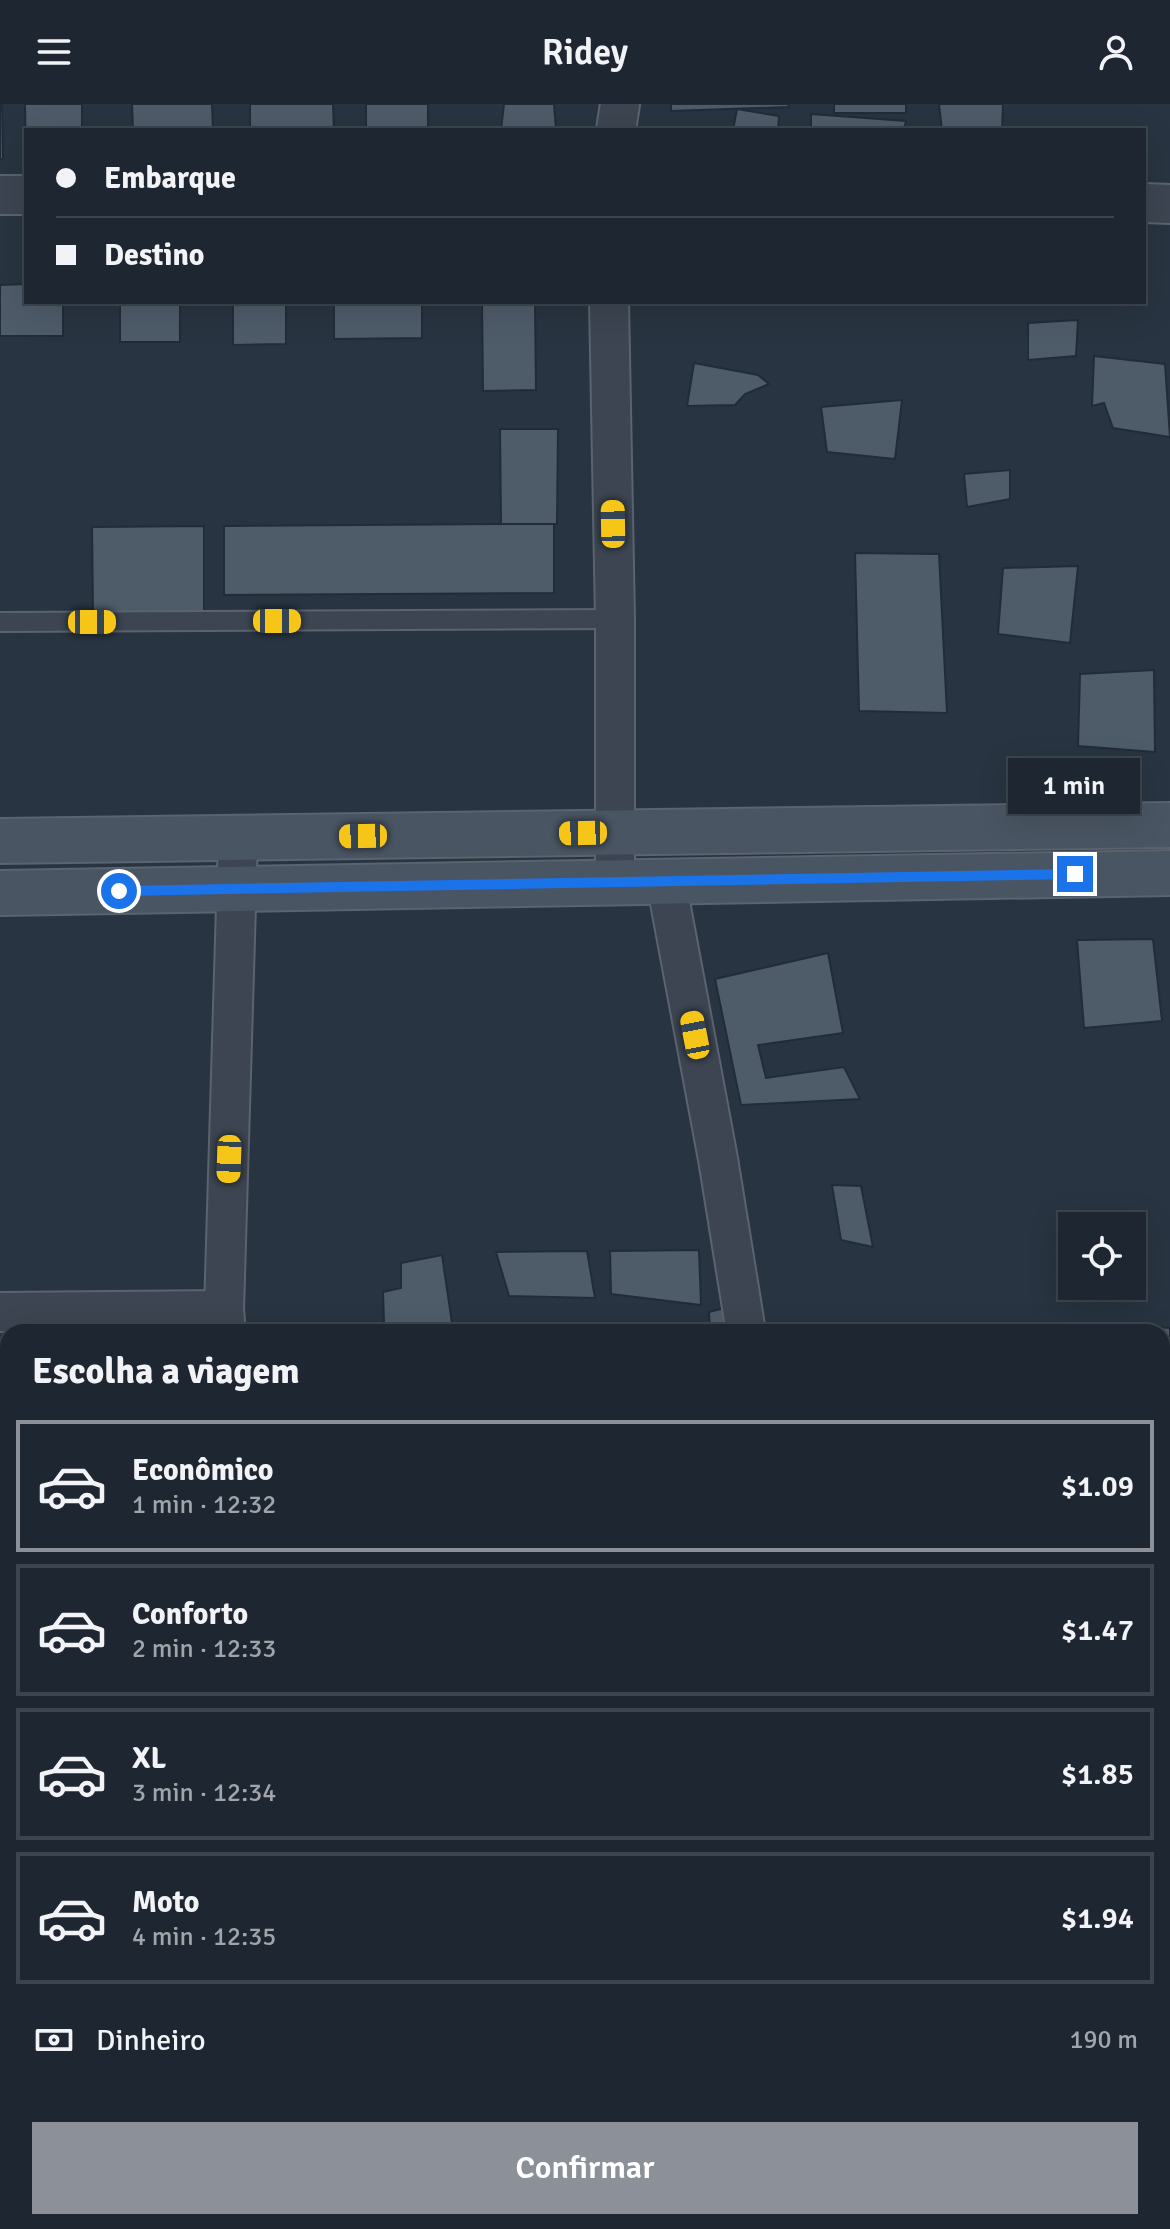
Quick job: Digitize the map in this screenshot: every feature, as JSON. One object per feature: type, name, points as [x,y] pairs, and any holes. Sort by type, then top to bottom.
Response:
[{"type":"street","points":[[616,128],[620,104]]},
{"type":"street","points":[[0,195],[24,195]]},
{"type":"street","points":[[1146,203],[1170,204]]},
{"type":"street","points":[[609,304],[615,619],[615,883]]},
{"type":"street","points":[[0,841],[1170,825]]},
{"type":"street","points":[[0,1312],[225,1321],[238,838]]},
{"type":"street","points":[[0,893],[1170,873]]},
{"type":"street","points":[[666,881],[718,1159],[745,1324]]},
{"type":"lane","points":[[0,622],[615,619]]},
{"type":"building","points":[[25,104],[82,104],[82,128],[25,128]]},
{"type":"building","points":[[132,104],[212,104],[213,128],[133,128]]},
{"type":"building","points":[[250,104],[333,104],[334,128],[250,128]]},
{"type":"building","points":[[366,104],[428,104],[428,128],[366,128]]},
{"type":"building","points":[[504,104],[554,104],[556,128],[501,128]]},
{"type":"building","points":[[671,104],[788,104],[789,107],[671,111]]},
{"type":"building","points":[[834,104],[906,104],[906,113],[834,113]]},
{"type":"building","points":[[939,104],[1003,104],[1002,128],[942,128]]},
{"type":"building","points":[[2,105],[3,159],[0,159]]},
{"type":"building","points":[[737,109],[779,116],[778,128],[733,128]]},
{"type":"building","points":[[811,114],[906,121],[904,128],[811,128]]},
{"type":"building","points":[[24,284],[24,304],[63,304],[63,336],[0,336],[0,285]]},
{"type":"building","points":[[120,304],[180,304],[180,342],[120,342]]},
{"type":"building","points":[[233,304],[286,304],[286,344],[233,345]]},
{"type":"building","points":[[334,304],[422,304],[422,338],[334,339]]},
{"type":"building","points":[[482,304],[535,304],[536,390],[483,391]]},
{"type":"building","points":[[1078,320],[1076,356],[1028,360],[1028,323]]},
{"type":"building","points":[[1094,356],[1165,364],[1170,437],[1113,428],[1104,403],[1092,406]]},
{"type":"building","points":[[694,363],[758,375],[769,384],[745,394],[735,405],[687,406]]},
{"type":"building","points":[[902,400],[895,459],[827,452],[821,407]]},
{"type":"building","points":[[500,429],[558,429],[557,524],[501,524]]},
{"type":"building","points":[[1010,470],[1010,499],[967,507],[964,474]]},
{"type":"building","points":[[554,524],[554,593],[224,595],[224,526]]},
{"type":"building","points":[[204,526],[204,616],[93,617],[92,527]]},
{"type":"building","points":[[855,553],[939,554],[947,713],[859,711]]},
{"type":"building","points":[[1078,566],[1070,643],[998,634],[1003,568]]},
{"type":"building","points":[[1154,670],[1155,752],[1078,746],[1080,674]]},
{"type":"building","points":[[1153,939],[1162,1021],[1084,1028],[1077,940]]},
{"type":"building","points":[[828,953],[843,1033],[758,1045],[766,1078],[844,1067],[860,1099],[741,1105],[715,979]]},
{"type":"building","points":[[832,1185],[861,1186],[873,1247],[841,1240]]},
{"type":"building","points":[[699,1250],[701,1305],[611,1294],[610,1251]]},
{"type":"building","points":[[587,1251],[595,1298],[509,1296],[496,1252]]},
{"type":"building","points":[[442,1255],[452,1323],[384,1323],[383,1292],[401,1288],[401,1263]]},
{"type":"building","points":[[733,1306],[733,1324],[710,1324],[709,1312]]},
{"type":"route","points":[[119,891],[1075,874]]}]
